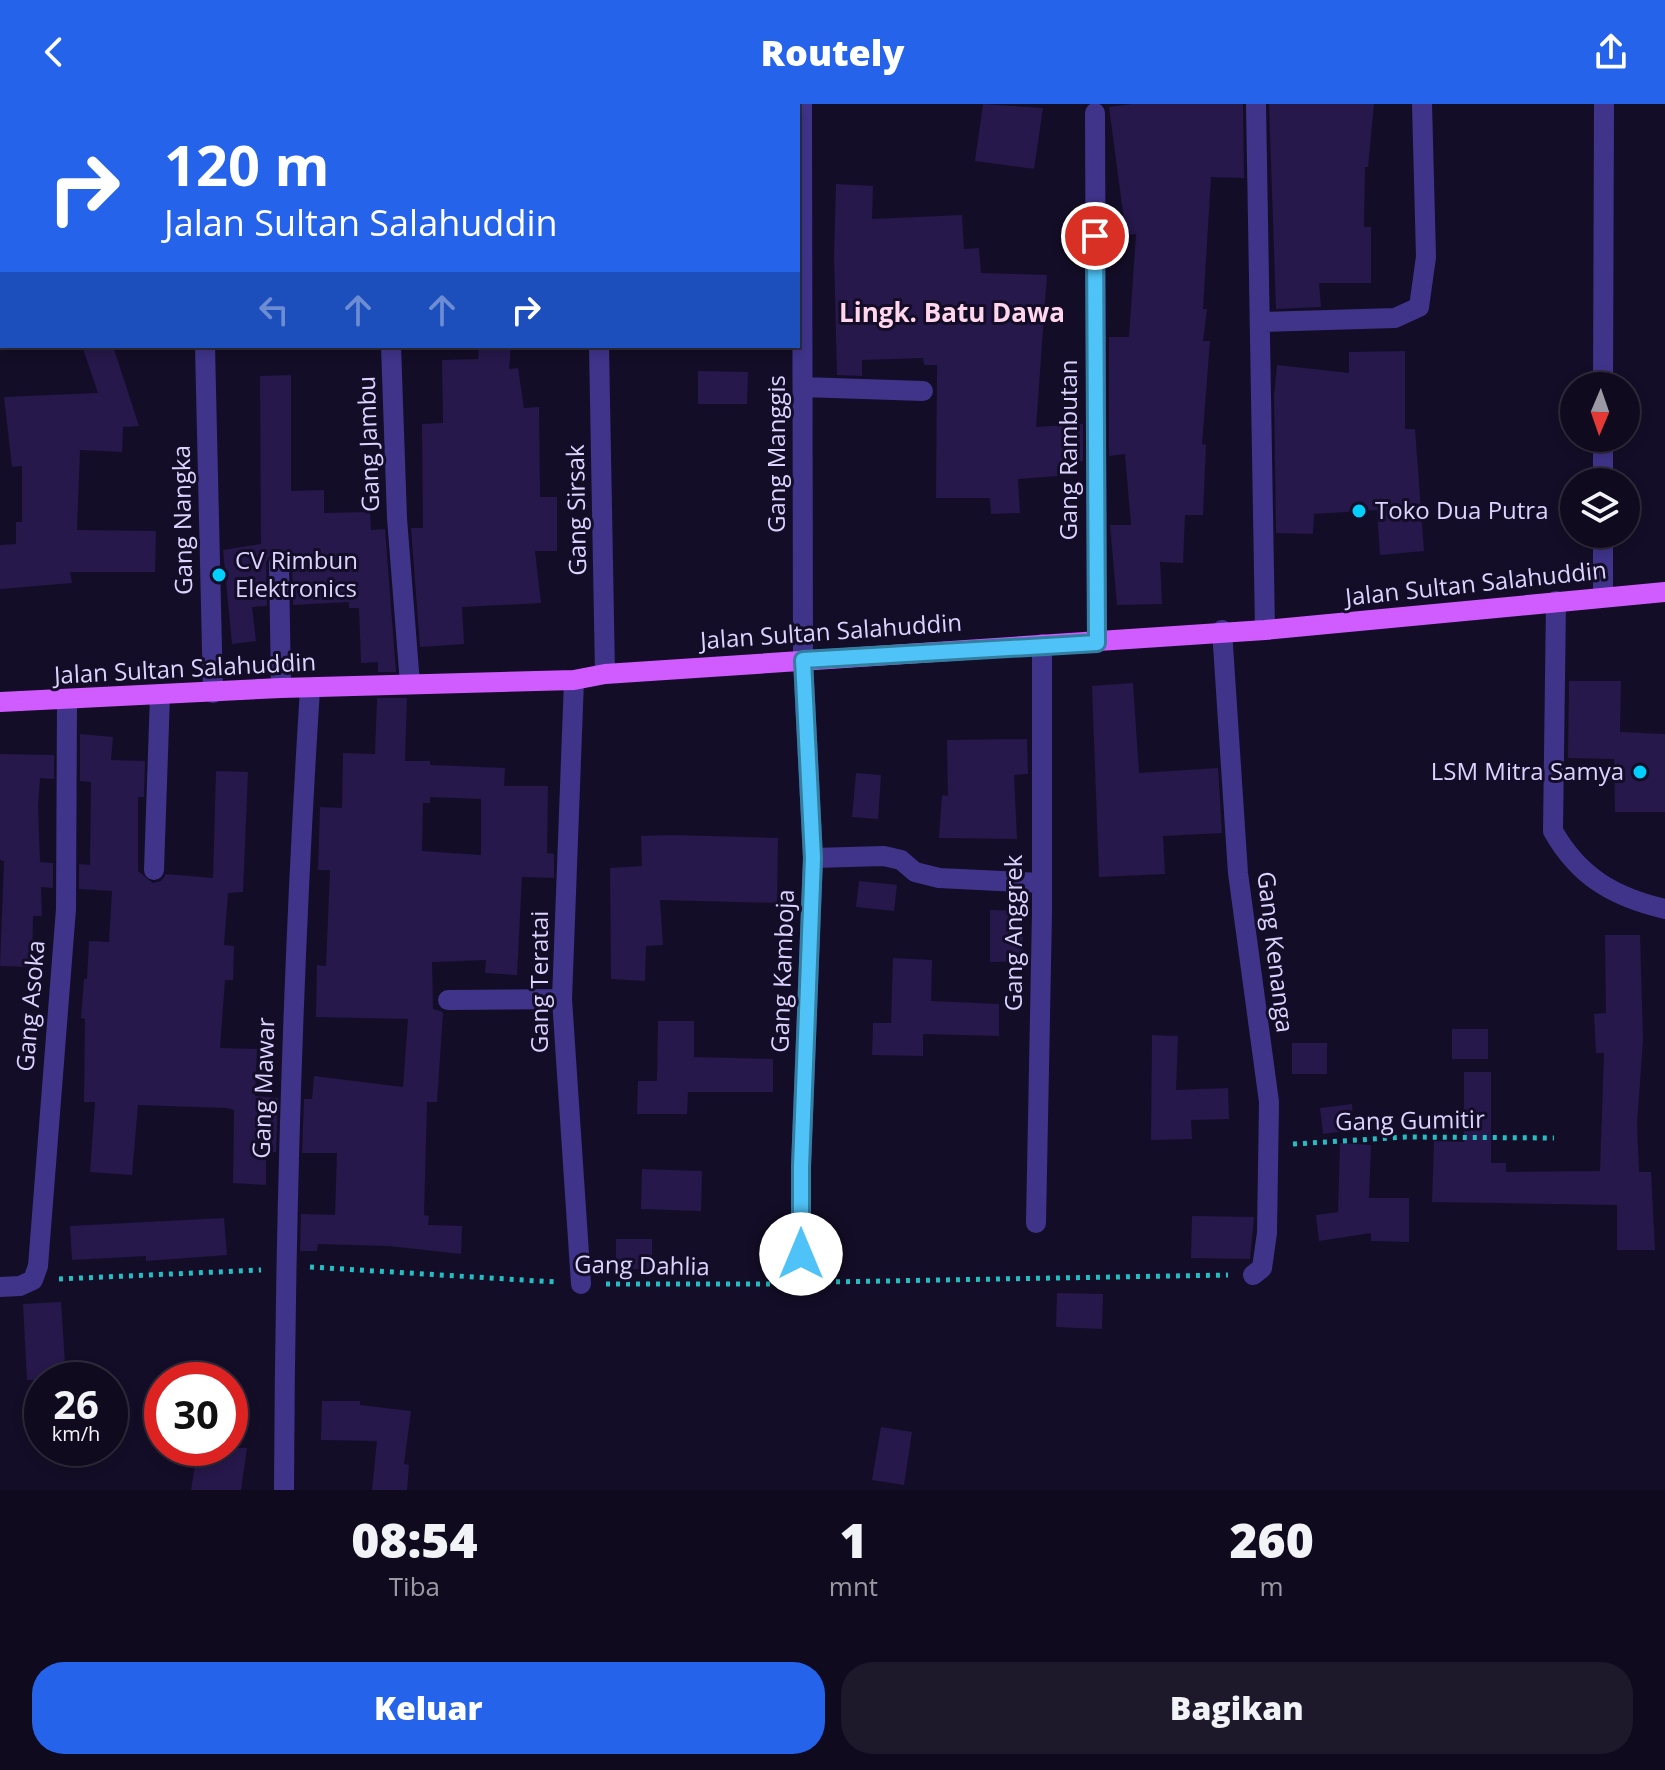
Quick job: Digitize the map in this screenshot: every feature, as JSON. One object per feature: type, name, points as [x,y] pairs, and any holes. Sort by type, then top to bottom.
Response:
[{"type":"main road","name":"Jalan Sultan Salahuddin","points":[[0,702],[281,688],[574,680],[605,674],[1042,644],[1097,643],[1222,630],[1265,630],[1665,592]]},
{"type":"street","name":"Gang Manggis","points":[[802,104],[803,660]]},
{"type":"street","points":[[1256,104],[1265,630]]},
{"type":"street","points":[[1262,322],[1395,318],[1419,307],[1426,257],[1422,104]]},
{"type":"street","points":[[1603,372],[1604,104]]},
{"type":"street","name":"Gang Rambutan","points":[[1095,113],[1097,643]]},
{"type":"street","name":"Gang Nangka","points":[[205,348],[213,693]]},
{"type":"street","name":"Gang Jambu","points":[[391,348],[397,518],[410,684]]},
{"type":"street","name":"Gang Sirsak","points":[[599,348],[605,674]]},
{"type":"street","points":[[803,387],[923,391]]},
{"type":"street","points":[[1603,548],[1603,596]]},
{"type":"street","points":[[279,563],[281,688]]},
{"type":"street","points":[[1556,601],[1553,831],[1575,864],[1598,884],[1624,898],[1665,909]]},
{"type":"street","name":"Gang Kenanga","points":[[1222,630],[1238,873],[1269,1102],[1267,1233],[1262,1268],[1253,1275]]},
{"type":"street","name":"Gang Anggrek","points":[[1036,1223],[1042,644]]},
{"type":"street","name":"Gang Kamboja","points":[[801,1283],[801,1167],[813,858],[803,660]]},
{"type":"street","name":"Gang Teratai","points":[[574,680],[562,999],[581,1284]]},
{"type":"street","name":"Gang Mawar","points":[[284,1490],[285,1265],[295,937],[310,689]]},
{"type":"street","points":[[154,870],[160,695]]},
{"type":"street","name":"Gang Asoka","points":[[33,1280],[38,1266],[66,909],[67,701]]},
{"type":"street","points":[[813,858],[884,856],[901,860],[915,872],[939,878],[1041,883]]},
{"type":"street","points":[[448,1000],[562,999]]},
{"type":"street","points":[[0,1287],[20,1286],[33,1280]]},
{"type":"path","name":"Gang Gumitir","points":[[1268,1146],[1406,1137],[1554,1138]]},
{"type":"path","name":"Gang Dahlia","points":[[33,1280],[249,1273],[285,1265],[581,1284],[1253,1275]]},
{"type":"building","points":[[983,104],[1043,108],[1034,169],[975,161]]},
{"type":"building","points":[[1132,104],[1243,104],[1244,178],[1211,177],[1203,309],[1207,309],[1203,341],[1210,341],[1202,444],[1206,445],[1203,515],[1185,515],[1183,563],[1160,562],[1162,604],[1117,605],[1110,525],[1131,525],[1125,454],[1109,456],[1109,337],[1129,337],[1136,234],[1126,235],[1109,107]]},
{"type":"building","points":[[1269,104],[1374,104],[1368,167],[1365,167],[1364,227],[1371,227],[1371,283],[1319,283],[1321,307],[1276,309]]},
{"type":"building","points":[[836,184],[873,186],[872,219],[962,215],[964,249],[979,248],[981,273],[1047,275],[1036,427],[1083,424],[1083,461],[1058,465],[1059,476],[1018,479],[1020,513],[991,514],[990,498],[936,498],[937,365],[924,365],[923,358],[862,360],[862,376],[837,375]]},
{"type":"building","points":[[83,348],[114,348],[139,426],[123,427],[122,452],[80,450],[77,530],[156,531],[155,572],[70,572],[72,583],[0,589],[0,545],[16,544],[16,522],[22,522],[22,466],[12,467],[4,397],[98,393]]},
{"type":"building","points":[[479,348],[511,348],[509,369],[518,368],[524,408],[539,407],[540,497],[557,497],[557,551],[535,551],[541,603],[462,607],[464,644],[420,647],[411,528],[423,528],[422,424],[443,423],[442,360],[478,359]]},
{"type":"building","points":[[1405,351],[1405,429],[1415,429],[1424,551],[1380,555],[1377,510],[1314,514],[1313,534],[1276,533],[1274,396],[1277,365],[1349,373],[1349,352]]},
{"type":"building","points":[[698,371],[748,372],[747,404],[698,404]]},
{"type":"building","points":[[291,375],[291,491],[324,490],[324,513],[370,512],[371,530],[385,529],[396,672],[378,672],[378,662],[361,663],[359,608],[349,608],[349,602],[293,605],[292,562],[290,556],[280,550],[272,552],[266,562],[267,606],[252,607],[256,641],[232,644],[223,550],[261,544],[260,376]]},
{"type":"building","points":[[1569,681],[1621,681],[1620,732],[1665,734],[1665,812],[1615,812],[1614,759],[1568,758]]},
{"type":"building","points":[[1133,683],[1139,773],[1218,768],[1222,833],[1163,836],[1165,874],[1099,877],[1092,686]]},
{"type":"building","points":[[377,698],[407,698],[405,761],[505,768],[504,786],[548,786],[547,853],[554,854],[554,878],[522,877],[517,975],[485,973],[486,960],[432,962],[433,1009],[443,1012],[437,1102],[427,1102],[424,1215],[429,1216],[428,1225],[462,1226],[461,1254],[389,1246],[318,1244],[317,1251],[300,1251],[301,1214],[335,1215],[337,1153],[302,1153],[304,1099],[312,1099],[314,1076],[403,1087],[408,1019],[316,1017],[317,965],[326,966],[330,870],[318,870],[320,807],[342,808],[343,753],[375,754]],"holes":[[[430,797],[481,799],[481,855],[422,851],[423,803],[430,803]]]},
{"type":"building","points":[[80,734],[113,737],[111,760],[145,761],[144,797],[138,797],[138,871],[153,883],[161,881],[166,874],[213,878],[216,771],[248,772],[243,892],[228,893],[224,945],[234,946],[233,980],[225,980],[220,1048],[257,1049],[255,1096],[278,1098],[276,1152],[266,1152],[266,1185],[233,1183],[234,1110],[226,1108],[138,1105],[132,1175],[90,1172],[95,1102],[84,1102],[85,1019],[81,1018],[84,979],[87,979],[89,941],[109,942],[112,891],[79,889],[79,864],[90,865],[91,782],[80,781]]},
{"type":"building","points":[[1027,739],[1028,774],[1014,775],[1017,839],[939,838],[942,795],[948,796],[947,740]]},
{"type":"building","points":[[0,754],[54,755],[54,779],[40,778],[38,806],[40,862],[53,863],[53,888],[41,887],[42,916],[33,916],[32,967],[0,966],[4,861],[0,860]]},
{"type":"building","points":[[856,773],[881,775],[878,819],[852,817]]},
{"type":"building","points":[[641,836],[778,838],[777,903],[660,900],[663,945],[646,946],[645,981],[611,979],[610,868],[642,866]]},
{"type":"building","points":[[859,881],[897,885],[894,911],[856,907]]},
{"type":"building","points":[[990,910],[1022,911],[1023,961],[990,962]]},
{"type":"building","points":[[1605,935],[1640,935],[1643,1040],[1637,1124],[1639,1172],[1651,1172],[1655,1250],[1617,1250],[1617,1205],[1432,1202],[1434,1141],[1464,1142],[1464,1072],[1491,1072],[1491,1163],[1506,1163],[1506,1172],[1600,1171],[1604,1053],[1596,1053],[1594,1014],[1606,1013]]},
{"type":"building","points":[[893,958],[932,960],[931,1001],[999,1004],[999,1036],[923,1034],[923,1056],[872,1055],[873,1023],[891,1023]]},
{"type":"building","points":[[658,1021],[694,1021],[694,1057],[773,1059],[773,1092],[688,1092],[687,1114],[637,1114],[638,1081],[657,1081]]},
{"type":"building","points":[[1452,1029],[1488,1029],[1488,1059],[1452,1059]]},
{"type":"building","points":[[1152,1035],[1178,1036],[1176,1090],[1228,1088],[1229,1119],[1191,1120],[1192,1139],[1151,1140]]},
{"type":"building","points":[[1292,1043],[1327,1043],[1327,1074],[1292,1074]]},
{"type":"building","points":[[1352,1104],[1354,1130],[1323,1134],[1320,1108]]},
{"type":"building","points":[[1340,1143],[1371,1145],[1369,1198],[1409,1198],[1409,1242],[1371,1241],[1371,1233],[1319,1241],[1316,1215],[1338,1212]]},
{"type":"building","points":[[642,1169],[702,1171],[701,1211],[641,1209]]},
{"type":"building","points":[[1192,1216],[1254,1217],[1250,1259],[1191,1258]]},
{"type":"building","points":[[224,1218],[227,1255],[146,1261],[146,1256],[72,1260],[70,1226]]},
{"type":"building","points":[[616,1239],[652,1239],[652,1269],[616,1269]]},
{"type":"building","points":[[1057,1293],[1103,1294],[1102,1329],[1056,1327]]},
{"type":"building","points":[[61,1302],[65,1362],[26,1362],[23,1304]]},
{"type":"building","points":[[322,1401],[360,1401],[360,1405],[411,1411],[404,1464],[409,1465],[407,1490],[372,1490],[377,1441],[321,1440]]},
{"type":"building","points":[[881,1427],[912,1432],[904,1485],[872,1480]]},
{"type":"building","points":[[195,1466],[244,1466],[241,1490],[191,1490]]},
{"type":"place","name":"Toko Dua Putra","points":[[1359,511]]},
{"type":"place","name":"CV Rimbun Elektronics","points":[[219,575]]},
{"type":"place","name":"LSM Mitra Samya","points":[[1640,772]]},
{"type":"district","name":"Lingk. Batu Dawa","points":[[952,313]]},
{"type":"route","points":[[801,1254],[801,1167],[813,858],[803,660],[1097,643],[1095,236]]}]
